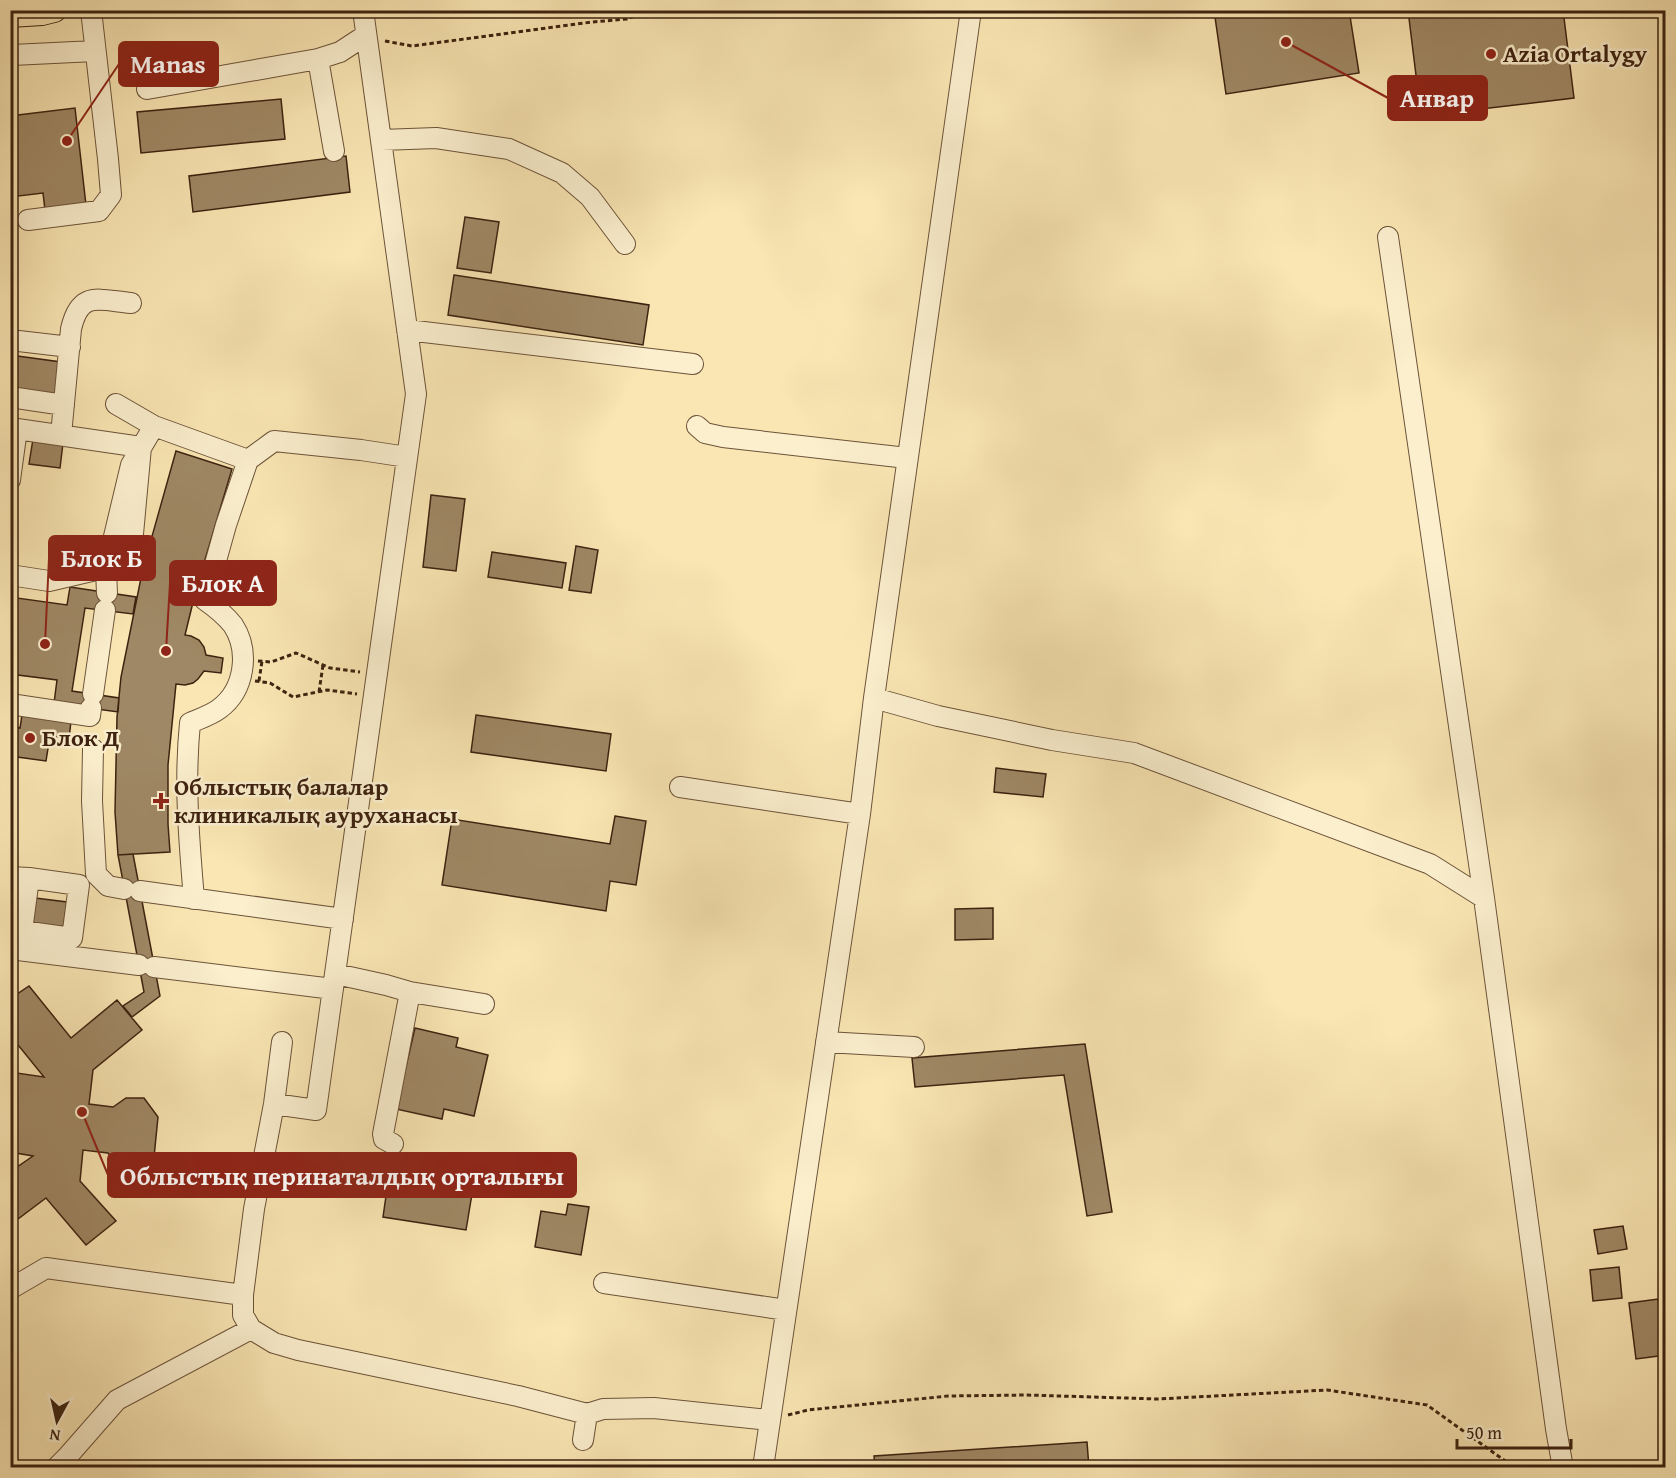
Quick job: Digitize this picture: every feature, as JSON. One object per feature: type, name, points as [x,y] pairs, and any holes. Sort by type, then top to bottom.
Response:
[{"type":"main road","points":[[10,15],[54,10]]},
{"type":"street","points":[[28,220],[99,211],[111,195],[91,10]]},
{"type":"street","points":[[274,1104],[316,1110],[416,394],[363,10]]},
{"type":"street","points":[[763,1467],[860,814],[907,458],[971,10]]},
{"type":"street","points":[[147,89],[318,59],[340,51],[366,35]]},
{"type":"street","points":[[10,54],[95,51]]},
{"type":"street","points":[[318,59],[333,151]]},
{"type":"street","points":[[381,140],[436,138],[509,148],[562,172],[590,197],[625,244]]},
{"type":"street","points":[[1388,237],[1484,898],[1554,1417],[1563,1467]]},
{"type":"street","points":[[61,435],[69,347],[75,315],[81,305],[91,299],[130,303]]},
{"type":"street","points":[[407,330],[693,364]]},
{"type":"street","points":[[10,340],[69,347]]},
{"type":"street","points":[[10,397],[64,405]]},
{"type":"street","points":[[116,404],[154,426],[248,460]]},
{"type":"street","points":[[10,704],[90,716],[106,601],[106,570],[131,465],[154,426]]},
{"type":"street","points":[[697,426],[705,433],[723,438],[907,458]]},
{"type":"street","points":[[10,480],[14,428],[141,447]]},
{"type":"street","points":[[194,899],[186,783],[190,723],[220,709],[233,695],[241,678],[243,658],[240,640],[232,625],[206,600],[226,525],[248,460],[274,441],[407,457]]},
{"type":"street","points":[[133,534],[141,447]]},
{"type":"street","points":[[10,575],[49,581],[96,570],[106,570]]},
{"type":"street","points":[[874,698],[938,716],[1052,740],[1134,753],[1430,864],[1484,898]]},
{"type":"street","points":[[93,749],[92,801],[96,874],[108,886],[343,919]]},
{"type":"street","points":[[680,787],[860,814]]},
{"type":"street","points":[[79,885],[72,938],[22,931],[20,878],[79,885],[96,874]]},
{"type":"street","points":[[10,950],[146,966],[386,985],[410,992],[484,1004]]},
{"type":"street","points":[[393,1144],[384,1139],[383,1134],[410,992]]},
{"type":"street","points":[[282,1042],[274,1104],[254,1209],[243,1295],[243,1315],[251,1329],[274,1343],[298,1350],[518,1396],[587,1414],[603,1409],[654,1408],[769,1420]]},
{"type":"street","points":[[826,1042],[914,1047]]},
{"type":"street","points":[[10,1288],[46,1268],[243,1295]]},
{"type":"street","points":[[604,1283],[786,1311]]},
{"type":"street","points":[[56,1467],[117,1400],[251,1329]]},
{"type":"street","points":[[583,1440],[587,1414]]},
{"type":"path","points":[[366,35],[390,43],[412,46],[627,19],[649,10]]},
{"type":"path","points":[[243,658],[271,662],[296,653],[330,668],[377,675]]},
{"type":"path","points":[[319,692],[323,665]]},
{"type":"path","points":[[241,678],[270,683],[293,697],[327,690],[374,697]]},
{"type":"path","points":[[769,1420],[808,1410],[948,1396],[1027,1395],[1158,1399],[1327,1390],[1427,1405],[1515,1467]]},
{"type":"building","points":[[1214,10],[1349,10],[1359,73],[1226,94]]},
{"type":"building","name":"Azia Ortalygy","points":[[1408,10],[1563,10],[1574,98],[1421,116]]},
{"type":"building","points":[[281,99],[285,139],[141,153],[137,112]]},
{"type":"building","points":[[75,108],[86,205],[45,210],[43,193],[10,197],[10,116]]},
{"type":"building","points":[[346,156],[350,192],[193,212],[189,176]]},
{"type":"building","points":[[465,217],[499,222],[491,273],[457,268]]},
{"type":"building","points":[[454,275],[649,305],[643,345],[448,315]]},
{"type":"building","points":[[10,355],[61,362],[56,397],[10,390]]},
{"type":"building","points":[[33,439],[63,443],[60,468],[29,464]]},
{"type":"building","points":[[176,451],[232,469],[185,635],[199,640],[206,655],[223,658],[221,673],[204,671],[193,683],[176,684],[168,765],[170,852],[118,855],[115,812],[117,717],[121,677],[141,578],[118,574],[125,536],[151,540]]},
{"type":"building","points":[[431,495],[465,499],[456,571],[423,567]]},
{"type":"building","points":[[576,546],[598,550],[591,593],[569,590]]},
{"type":"building","points":[[492,552],[566,563],[562,588],[488,577]]},
{"type":"building","points":[[70,587],[136,597],[133,614],[85,608],[72,691],[119,698],[118,712],[54,703],[57,680],[10,674],[10,597],[67,605]]},
{"type":"building","name":"Блок Д","points":[[22,715],[71,721],[69,739],[50,736],[46,761],[10,756],[10,726],[20,728]]},
{"type":"building","points":[[476,715],[611,734],[606,771],[471,752]]},
{"type":"building","points":[[996,768],[1046,774],[1043,797],[994,792]]},
{"type":"building","points":[[615,816],[646,821],[636,885],[610,881],[606,911],[442,885],[452,819],[610,844]]},
{"type":"building","points":[[133,854],[160,996],[132,1017],[123,1006],[144,992],[118,855]]},
{"type":"building","points":[[35,898],[67,902],[63,930],[31,926]]},
{"type":"building","points":[[993,908],[993,939],[955,940],[955,909]]},
{"type":"building","points":[[29,986],[71,1038],[117,1000],[142,1030],[93,1070],[89,1104],[113,1107],[126,1098],[144,1098],[158,1117],[154,1157],[137,1169],[119,1168],[108,1153],[83,1150],[80,1181],[116,1221],[86,1245],[46,1198],[10,1225],[10,1172],[33,1156],[10,1152],[10,1072],[44,1077],[10,1035],[10,999]]},
{"type":"building","points":[[415,1028],[458,1038],[456,1047],[488,1055],[474,1116],[444,1109],[442,1119],[396,1109]]},
{"type":"building","points":[[1085,1044],[1112,1212],[1087,1216],[1064,1075],[915,1087],[912,1058]]},
{"type":"building","points":[[389,1175],[473,1188],[466,1230],[383,1217]]},
{"type":"building","points":[[568,1204],[589,1207],[581,1255],[535,1247],[541,1211],[566,1215]]},
{"type":"building","points":[[1623,1226],[1627,1249],[1598,1254],[1594,1230]]},
{"type":"building","points":[[1619,1267],[1622,1298],[1593,1301],[1590,1270]]},
{"type":"building","points":[[1658,1299],[1663,1332],[1666,1332],[1666,1355],[1636,1359],[1629,1303]]},
{"type":"building","points":[[1087,1442],[1089,1468],[875,1468],[874,1456]]},
{"type":"place","name":"Анвар","points":[[1286,42]]},
{"type":"place","name":"Azia Ortalygy","points":[[1491,54]]},
{"type":"place","name":"Manas","points":[[67,141]]},
{"type":"place","name":"Блок Б","points":[[45,644]]},
{"type":"place","name":"Блок А","points":[[166,651]]},
{"type":"place","name":"Блок Д","points":[[30,738]]},
{"type":"place","name":"Облыстық балалар клиникалық ауруханасы","points":[[161,801]]},
{"type":"place","name":"Облыстық перинаталдық орталығы","points":[[82,1112]]}]
